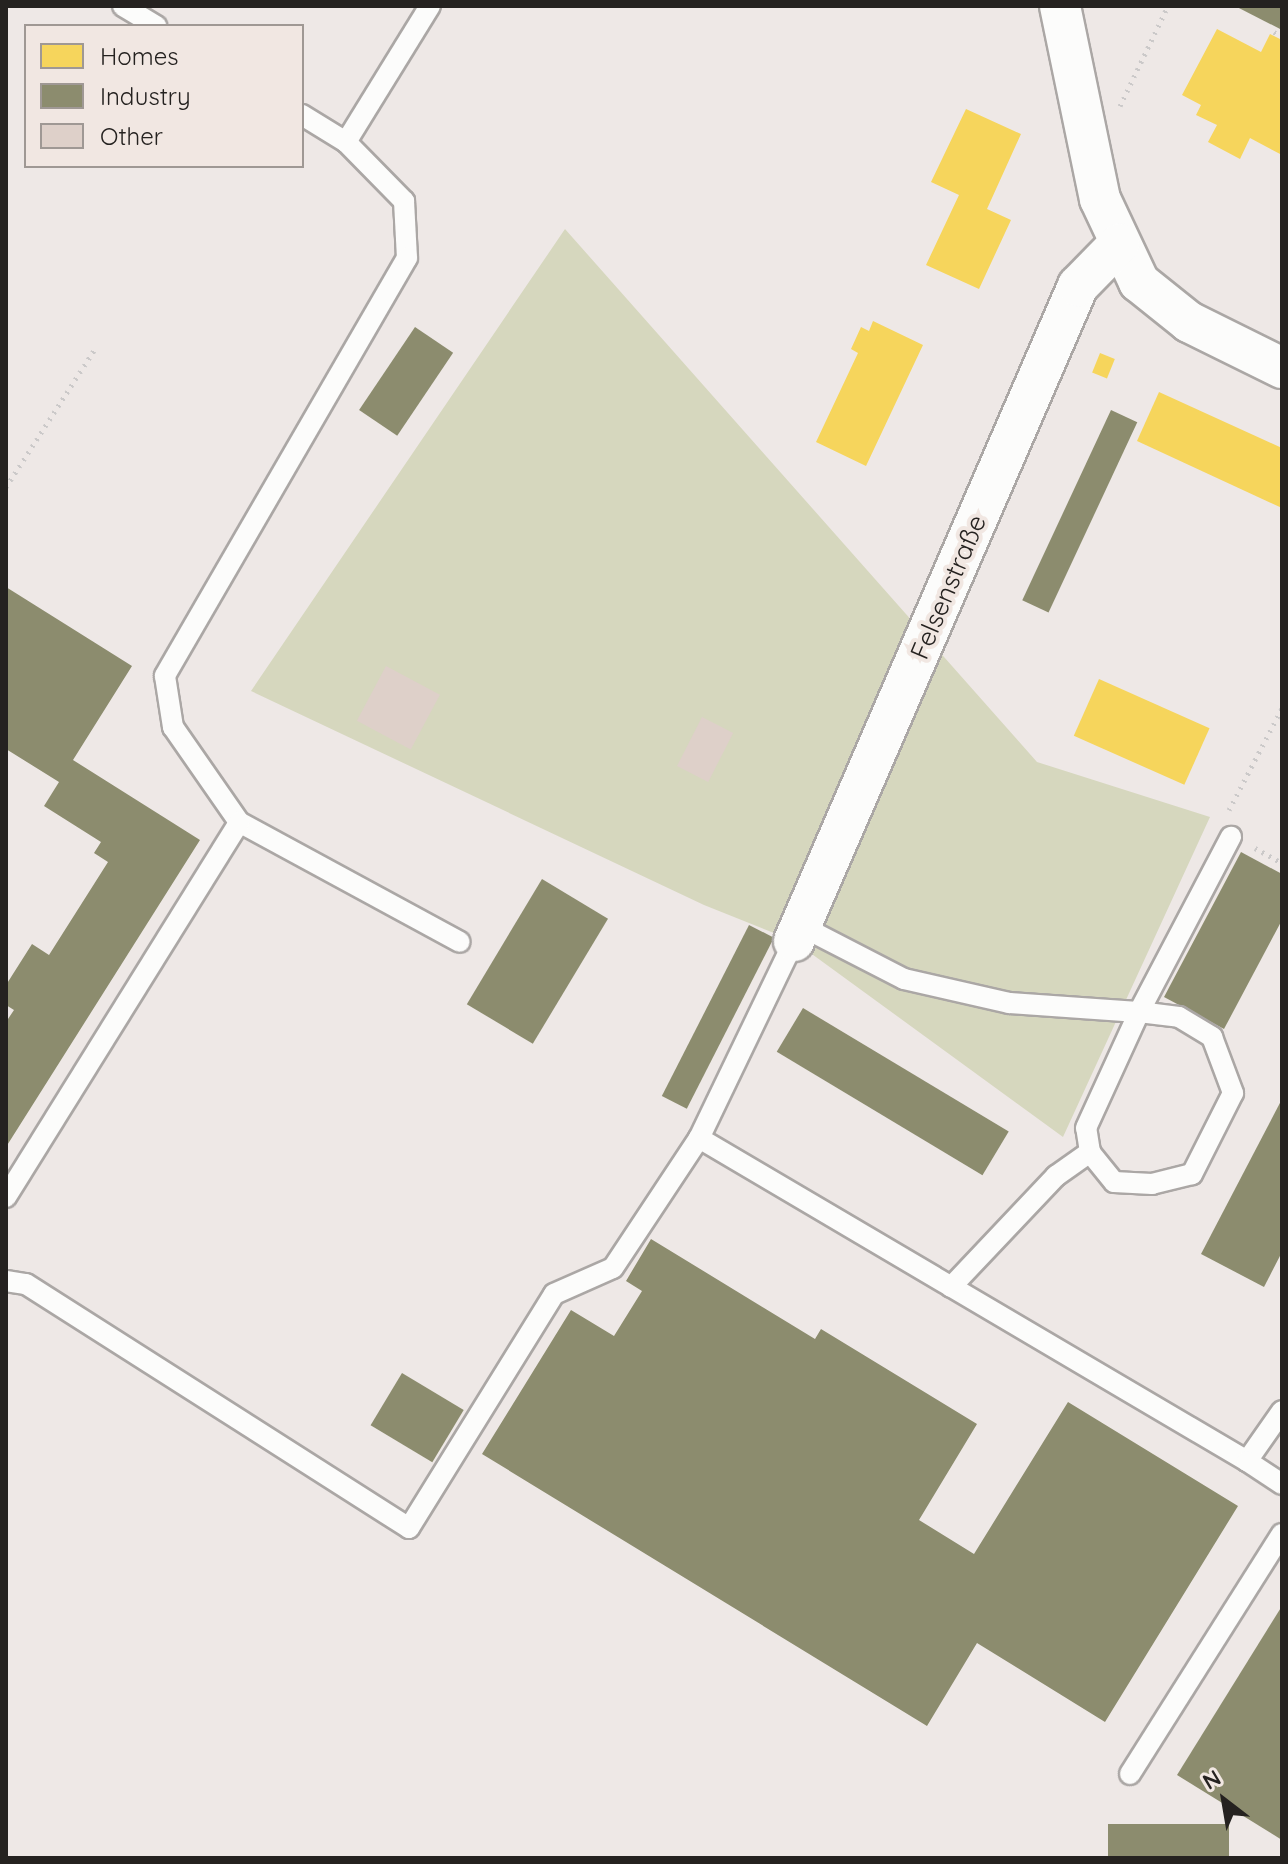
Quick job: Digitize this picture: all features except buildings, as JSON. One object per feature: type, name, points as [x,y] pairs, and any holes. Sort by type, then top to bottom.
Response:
[{"type":"street","points":[[1060,6],[1100,199],[1139,282],[1189,322],[1276,357]]},
{"type":"street","name":"Felsenstraße","points":[[798,934],[1078,286],[1119,244]]},
{"type":"lane","points":[[123,6],[153,24]]},
{"type":"lane","points":[[346,142],[430,6]]},
{"type":"lane","points":[[304,116],[346,142],[404,201],[407,258],[165,676],[173,727],[239,822],[460,942]]},
{"type":"lane","points":[[6,1197],[239,822]]},
{"type":"lane","points":[[6,1281],[26,1284],[409,1528],[554,1294],[613,1268],[699,1138],[798,934],[904,979],[1009,1003],[1139,1012],[1179,1017],[1212,1037],[1233,1093],[1192,1174],[1152,1184],[1114,1182],[1090,1152],[1086,1128],[1139,1012],[1231,837]]},
{"type":"lane","points":[[699,1138],[1282,1484]]},
{"type":"lane","points":[[951,1287],[1056,1176],[1090,1152]]},
{"type":"lane","points":[[1247,1461],[1282,1411]]},
{"type":"lane","points":[[1130,1774],[1282,1534]]},
{"type":"path","points":[[1089,139],[1116,114],[1168,6]]},
{"type":"path","points":[[1274,32],[1282,37]]},
{"type":"path","points":[[6,487],[95,349]]},
{"type":"path","points":[[1282,708],[1226,814],[1231,837],[1282,863]]},
{"type":"green space","points":[[565,229],[1037,762],[1210,817],[1063,1137],[794,941],[704,905],[251,691]]}]
